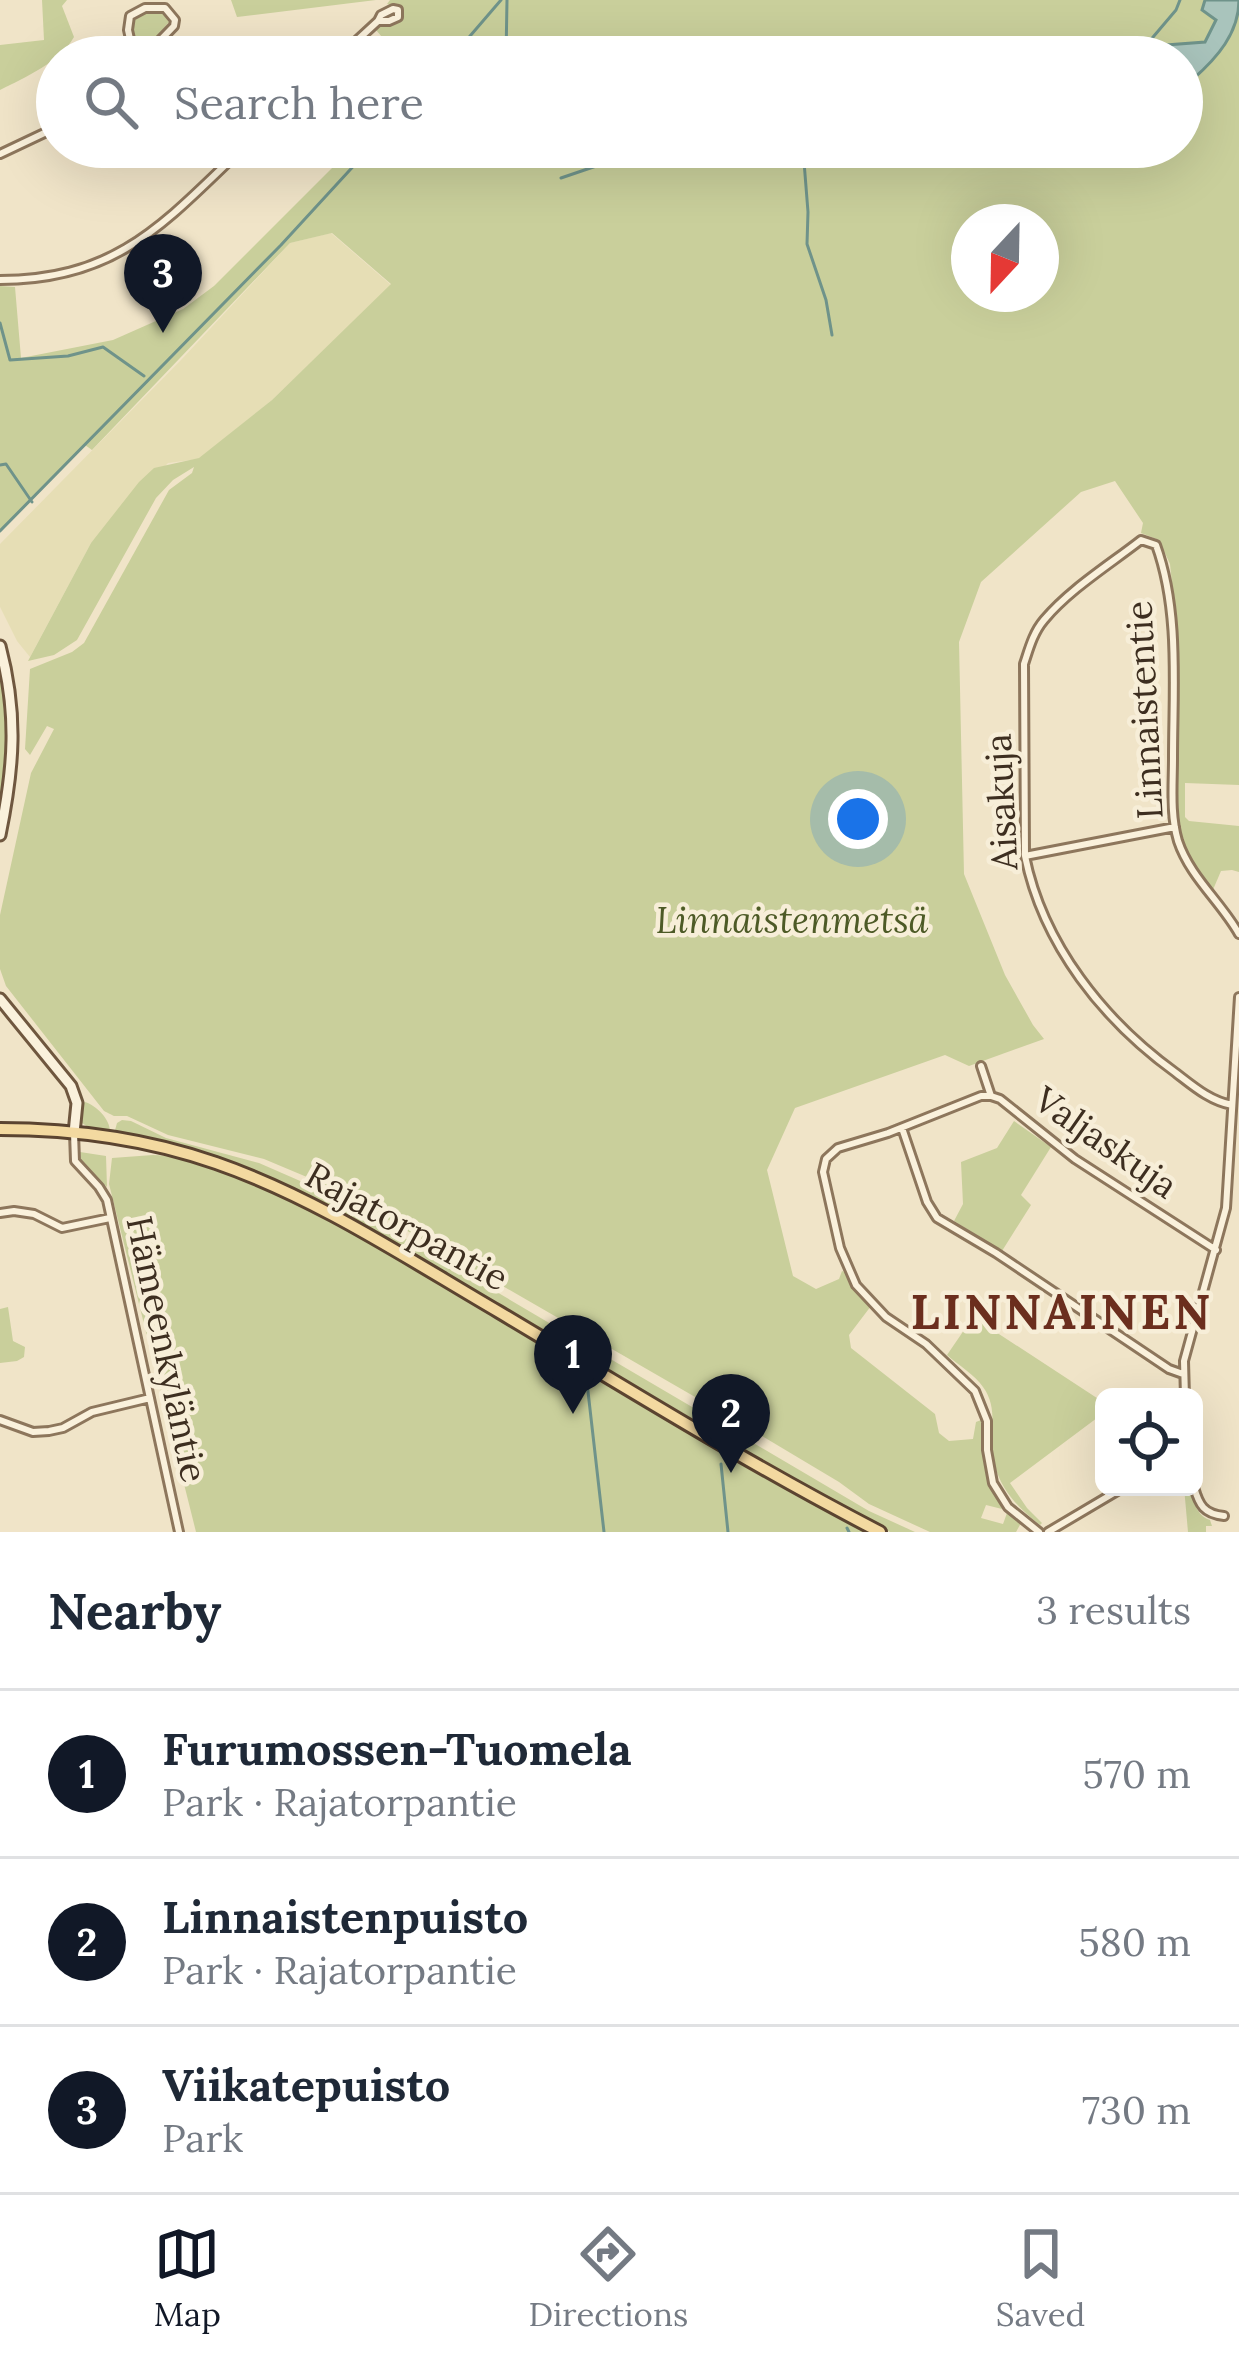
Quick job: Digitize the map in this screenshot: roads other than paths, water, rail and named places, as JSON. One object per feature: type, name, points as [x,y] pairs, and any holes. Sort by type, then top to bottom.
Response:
[{"type":"main road","name":"Rajatorpantie","points":[[0,1129],[74,1132],[141,1143],[214,1162],[304,1201],[880,1532]]},
{"type":"street","points":[[129,36],[130,16],[145,8],[165,8],[175,20],[164,36]]},
{"type":"street","points":[[362,36],[378,21]]},
{"type":"street","points":[[0,154],[36,137]]},
{"type":"street","points":[[0,280],[65,274],[105,261],[157,226],[221,168]]},
{"type":"street","name":"Aisakuja","points":[[1148,541],[1141,540],[1080,587],[1044,620],[1031,640],[1024,664],[1025,856],[1051,926],[1106,1013],[1156,1059],[1210,1097],[1232,1105]]},
{"type":"street","name":"Linnaistentie","points":[[1148,541],[1156,545],[1161,558],[1168,603],[1175,827],[1192,870],[1239,934]]},
{"type":"street","points":[[0,646],[13,717],[11,775],[0,835]]},
{"type":"street","points":[[1025,856],[1175,827]]},
{"type":"street","points":[[1184,1388],[1186,1352],[1226,1208],[1239,997]]},
{"type":"street","name":"Hämeenkyläntie","points":[[0,999],[71,1086],[77,1102],[75,1161],[102,1190],[110,1218],[179,1532]]},
{"type":"street","name":"Valjaskuja","points":[[981,1066],[991,1096],[1075,1159],[1216,1250]]},
{"type":"street","points":[[991,1096],[838,1148],[826,1160],[825,1183],[845,1264],[872,1305],[926,1344],[975,1391],[987,1420],[993,1483],[1008,1507],[1044,1532],[1108,1496]]},
{"type":"street","points":[[902,1128],[937,1218],[997,1253],[1169,1370],[1183,1374]]},
{"type":"street","points":[[0,1214],[34,1214],[62,1228],[110,1218]]},
{"type":"street","points":[[0,1420],[33,1432],[49,1431],[92,1412],[150,1398]]},
{"type":"street","points":[[1196,1496],[1207,1513],[1224,1516]]},
{"type":"water","points":[[1205,0],[1239,0],[1231,34],[1203,70],[1203,42],[1216,20],[1202,10]]},
{"type":"waterway","points":[[470,36],[501,0]]},
{"type":"waterway","points":[[506,36],[507,0]]},
{"type":"waterway","points":[[1154,36],[1180,0]]},
{"type":"waterway","points":[[0,531],[352,168]]},
{"type":"waterway","points":[[561,178],[590,168]]},
{"type":"waterway","points":[[805,168],[807,244],[832,335]]},
{"type":"waterway","points":[[0,323],[10,360],[68,356],[103,347],[144,376]]},
{"type":"waterway","points":[[0,465],[6,464],[32,502]]},
{"type":"waterway","points":[[586,1374],[604,1532]]},
{"type":"waterway","points":[[721,1464],[728,1532]]},
{"type":"waterway","points":[[847,1528],[849,1532]]},
{"type":"place","name":"Viikatepuisto","points":[[163,333]]},
{"type":"place","name":"Furumossen-Tuomela","points":[[573,1414]]},
{"type":"place","name":"Linnaistenpuisto","points":[[731,1473]]},
{"type":"district","name":"LINNAINEN","points":[[1062,1312]]},
{"type":"park label","name":"Linnaistenmetsä","points":[[792,920]]}]
